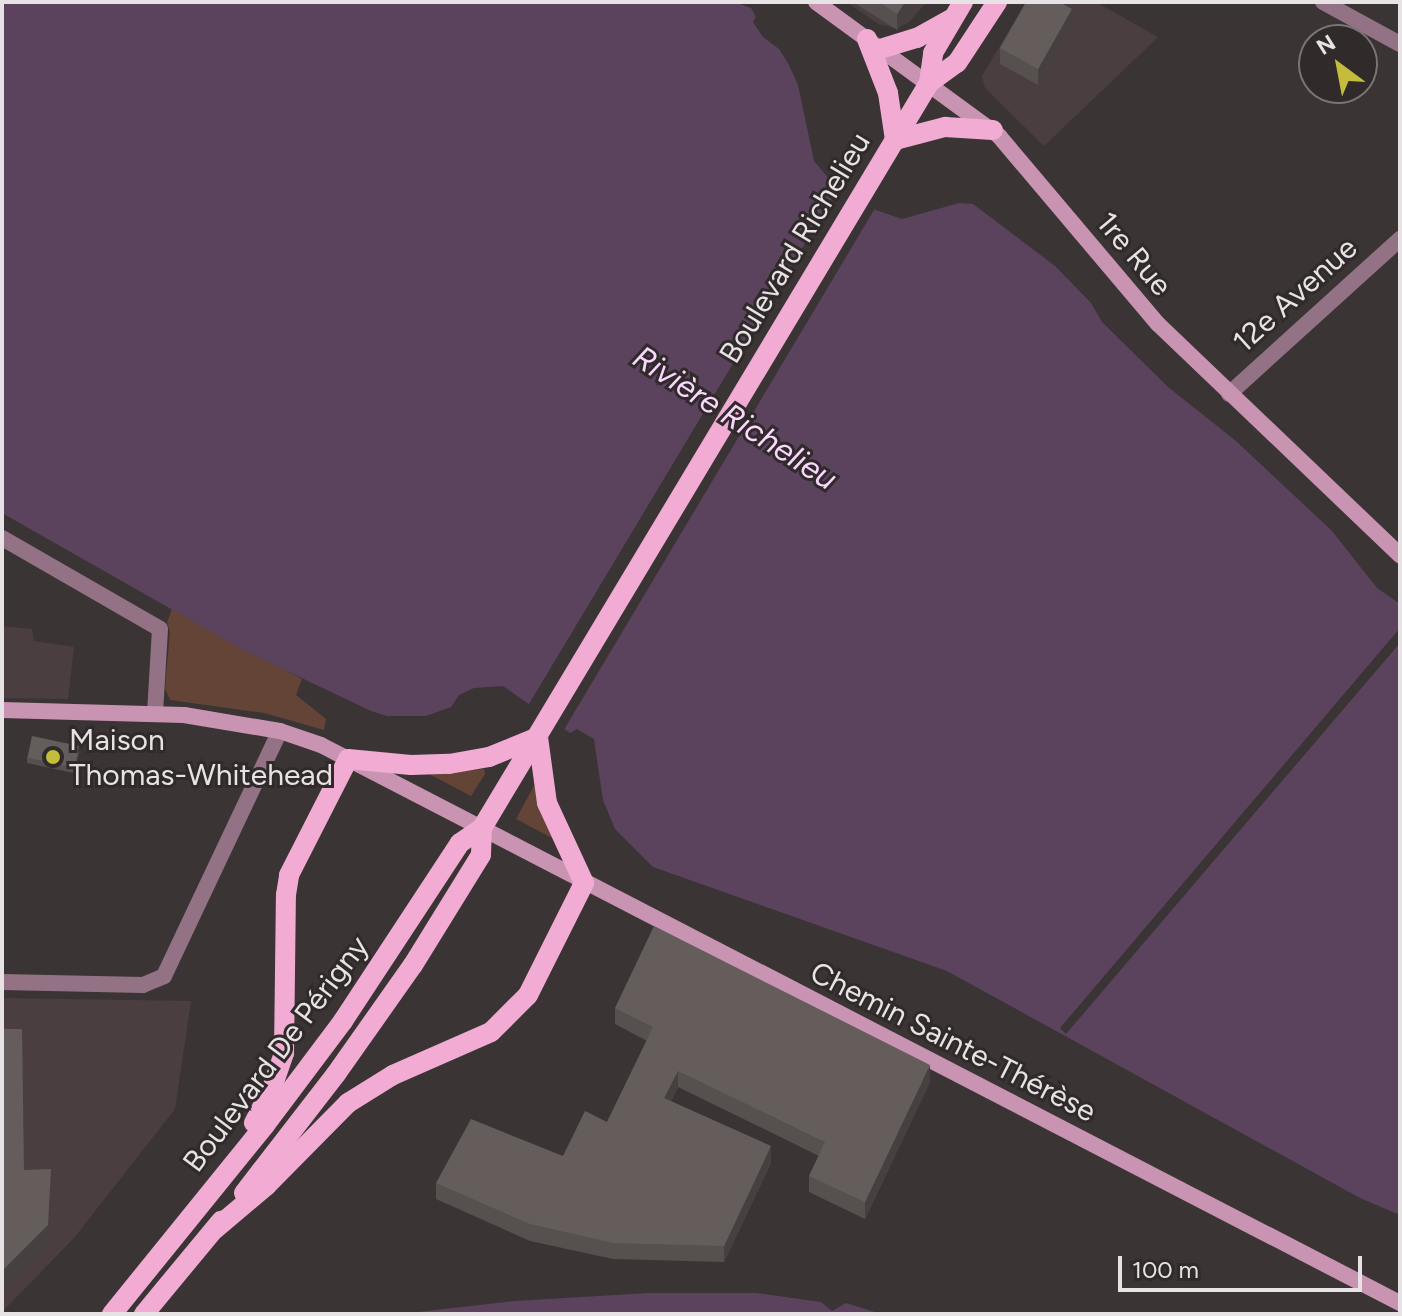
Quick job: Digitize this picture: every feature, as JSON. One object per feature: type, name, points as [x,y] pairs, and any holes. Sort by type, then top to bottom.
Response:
[{"type":"main road","name":"Boulevard Richelieu","points":[[929,83],[957,63],[997,2]]},
{"type":"main road","points":[[959,10],[917,38],[874,44],[886,84],[895,140],[938,127],[993,130]]},
{"type":"main road","name":"Boulevard Richelieu","points":[[713,445],[929,83],[933,53],[959,10]]},
{"type":"main road","name":"Boulevard De Périgny","points":[[114,1311],[343,1021],[460,843],[482,828],[713,445]]},
{"type":"main road","points":[[215,1229],[266,1186],[348,1103],[393,1075],[491,1032],[512,1014],[536,981],[584,883],[551,816],[538,737],[489,757],[449,764],[411,765],[348,759],[289,875],[286,895],[284,1053],[272,1088],[231,1166]]},
{"type":"main road","name":"Boulevard De Périgny","points":[[149,1308],[336,1074],[413,965],[481,855],[482,828]]},
{"type":"street","name":"1re Rue","points":[[816,2],[993,130],[1134,299],[1229,394],[1400,555]]},
{"type":"street","points":[[1323,2],[1400,44]]},
{"type":"street","name":"12e Avenue","points":[[1229,394],[1400,239]]},
{"type":"street","points":[[2,538],[160,629],[155,713]]},
{"type":"street","name":"Chemin Sainte-Thérèse","points":[[2,710],[155,713],[280,731],[348,759],[1400,1303]]},
{"type":"street","points":[[2,982],[143,985],[159,980],[171,965],[280,731]]},
{"type":"shaded area","points":[[847,2],[927,2],[908,23],[895,28],[878,24]]},
{"type":"shaded area","points":[[1026,2],[1096,2],[1158,37],[1044,146],[985,88],[982,76]]},
{"type":"shaded area","points":[[172,608],[302,679],[296,695],[326,719],[324,730],[264,713],[170,700],[165,688],[170,632],[167,623]]},
{"type":"shaded area","points":[[2,626],[32,629],[34,641],[74,647],[68,699],[2,698]]},
{"type":"shaded area","points":[[484,769],[485,774],[471,796],[429,774]]},
{"type":"shaded area","points":[[535,784],[542,815],[552,838],[516,819]]},
{"type":"shaded area","points":[[2,998],[191,1001],[175,1109],[74,1238],[2,1312]]},
{"type":"water","name":"Rivière Richelieu","points":[[2,2],[735,2],[751,8],[756,17],[753,22],[763,37],[779,49],[788,63],[798,85],[814,161],[836,187],[876,210],[902,219],[959,203],[973,204],[1055,266],[1091,303],[1102,322],[1168,387],[1236,441],[1332,531],[1377,588],[1400,604],[1400,1215],[1360,1198],[947,971],[653,867],[615,829],[603,800],[594,739],[577,729],[570,733],[503,686],[474,688],[459,695],[451,707],[426,716],[387,716],[371,711],[245,651],[2,513]]},
{"type":"water","points":[[649,1293],[756,1293],[821,1302],[832,1311],[846,1303],[881,1314],[400,1314],[515,1301]]},
{"type":"pier","points":[[840,185],[877,205],[562,733],[521,706],[526,709]]},
{"type":"pier","points":[[1400,628],[1400,643],[1066,1034],[1060,1028]]},
{"type":"building","points":[[879,2],[905,2],[897,14]]},
{"type":"building","points":[[1026,2],[1059,2],[1072,9],[1038,69],[1000,48]]},
{"type":"building","name":"Maison Thomas-Whitehead","points":[[32,736],[79,746],[74,767],[27,758]]},
{"type":"building","points":[[654,926],[930,1065],[865,1202],[809,1176],[825,1142],[678,1071],[664,1098],[771,1146],[724,1246],[613,1243],[530,1224],[436,1183],[471,1119],[563,1156],[585,1111],[607,1122],[653,1027],[615,1008]]},
{"type":"building","points":[[2,1029],[22,1029],[24,1170],[51,1169],[48,1225],[2,1271]]},
{"type":"place","name":"Maison Thomas-Whitehead","points":[[53,757]]}]
